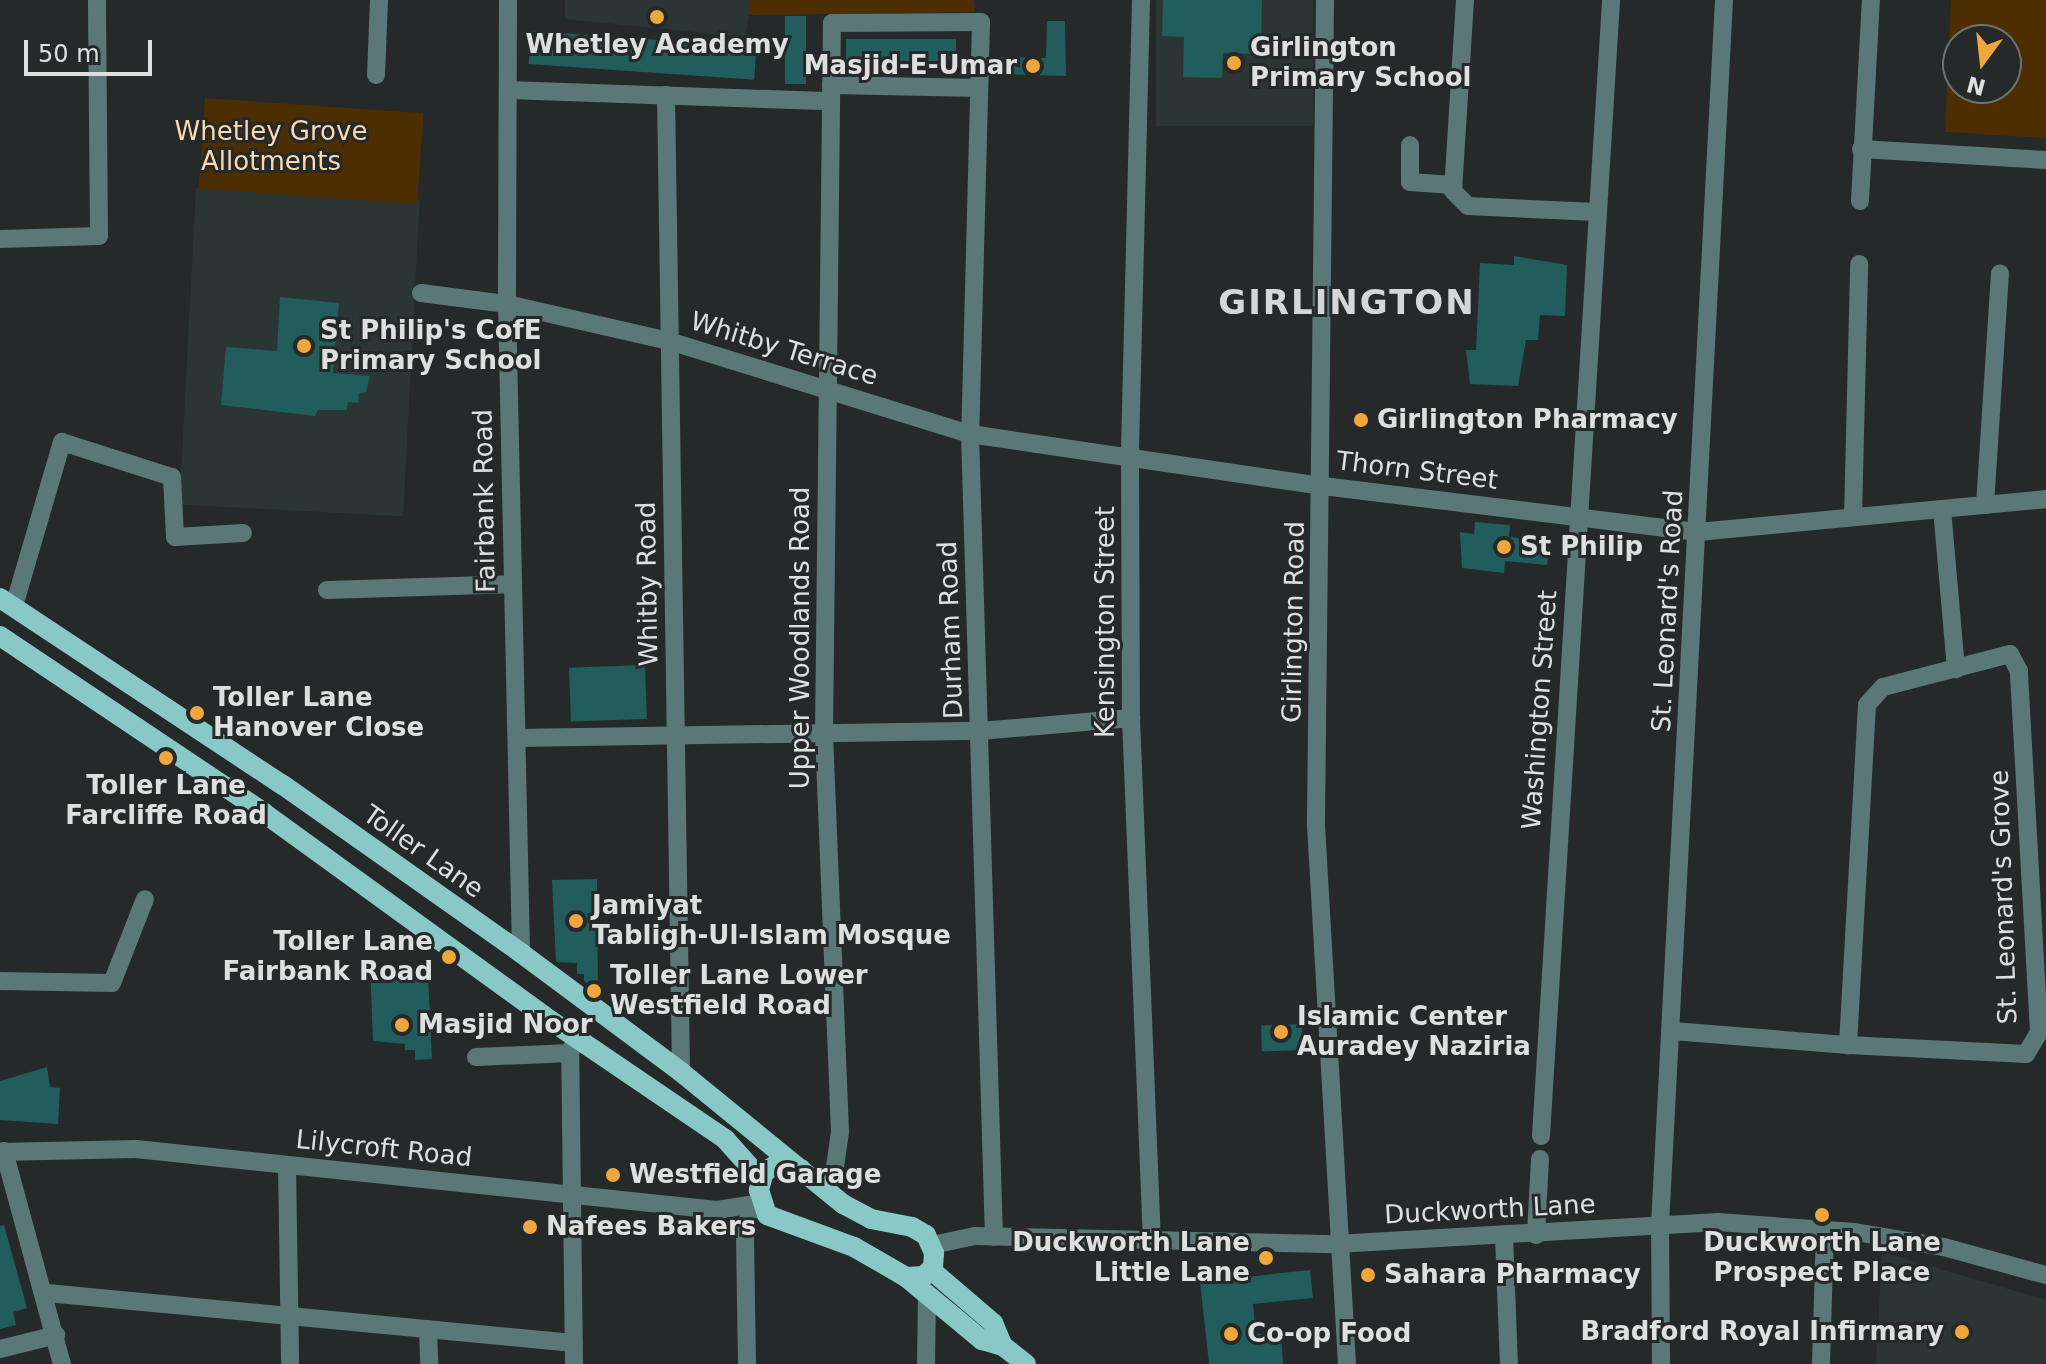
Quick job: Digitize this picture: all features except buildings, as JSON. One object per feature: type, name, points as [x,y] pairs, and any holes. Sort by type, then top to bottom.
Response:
[{"type":"main road","name":"Toller Lane","points":[[7,602],[283,785],[521,953],[681,1072],[859,1215],[912,1227],[932,1245]]},
{"type":"main road","points":[[0,636],[364,883],[504,986],[573,1046],[665,1097],[736,1147],[760,1178]]},
{"type":"main road","points":[[264,813],[283,785]]},
{"type":"main road","points":[[364,883],[382,855]]},
{"type":"main road","points":[[504,986],[521,953]]},
{"type":"main road","points":[[665,1097],[681,1072]]},
{"type":"main road","points":[[801,1169],[777,1164],[760,1178],[756,1206],[777,1221],[854,1247],[906,1277],[982,1340],[1003,1346],[1026,1364]]},
{"type":"main road","points":[[931,1270],[932,1245]]},
{"type":"main road","points":[[906,1277],[920,1277],[931,1270]]},
{"type":"main road","points":[[931,1270],[993,1323],[1003,1346]]},
{"type":"street","points":[[0,239],[99,236],[97,0]]},
{"type":"street","points":[[376,75],[379,0]]},
{"type":"street","name":"Fairbank Road","points":[[508,0],[507,304],[521,953]]},
{"type":"street","name":"Kensington Street","points":[[1141,0],[1130,456],[1131,718],[1152,1243]]},
{"type":"street","name":"Girlington Road","points":[[1325,0],[1323,486],[1316,825],[1336,1244],[1347,1364]]},
{"type":"street","points":[[1453,188],[1465,0]]},
{"type":"street","name":"Washington Street","points":[[1541,1136],[1611,0]]},
{"type":"street","name":"St. Leonard's Road","points":[[1661,1364],[1660,1225],[1673,1031],[1724,0]]},
{"type":"street","points":[[1860,201],[1871,0]]},
{"type":"street","name":"Upper Woodlands Road","points":[[826,1189],[834,1174],[840,1132],[824,734],[832,23],[981,22]]},
{"type":"street","name":"Durham Road","points":[[981,22],[970,434],[994,1237]]},
{"type":"street","points":[[508,90],[666,95],[979,88]]},
{"type":"street","name":"Whitby Road","points":[[666,95],[681,1072]]},
{"type":"street","points":[[1410,145],[1410,182],[1453,188],[1468,206],[1596,212]]},
{"type":"street","points":[[1861,149],[2046,160]]},
{"type":"street","points":[[1853,517],[1859,264]]},
{"type":"street","points":[[1985,505],[2000,273]]},
{"type":"street","name":"Whitby Terrace","points":[[421,293],[507,304],[669,341],[970,434],[1130,456]]},
{"type":"street","points":[[7,602],[62,442],[172,477],[175,537],[243,533]]},
{"type":"street","name":"Thorn Street","points":[[1130,456],[1323,486],[1698,532],[2046,499]]},
{"type":"street","points":[[1848,1045],[1867,705],[1883,687],[1956,669],[1942,509]]},
{"type":"street","points":[[327,590],[513,584]]},
{"type":"street","name":"St. Leonard's Grove","points":[[1673,1031],[1848,1045],[2026,1054],[2039,1032],[2019,671],[2010,654],[1956,669]]},
{"type":"street","points":[[517,738],[677,738],[980,731],[1131,718]]},
{"type":"street","points":[[0,981],[112,983],[145,899]]},
{"type":"street","points":[[476,1057],[573,1046],[574,1364]]},
{"type":"street","name":"Lilycroft Road","points":[[2,1151],[136,1149],[717,1210],[756,1206]]},
{"type":"street","points":[[2,1151],[47,1293],[62,1364]]},
{"type":"street","points":[[1536,1235],[1540,1159]]},
{"type":"street","points":[[287,1165],[290,1364]]},
{"type":"street","points":[[747,1364],[745,1236],[756,1206]]},
{"type":"street","name":"Duckworth Lane","points":[[932,1245],[994,1237],[1152,1243],[1336,1244],[1536,1235],[1718,1222],[1825,1229],[1944,1247],[2046,1275]]},
{"type":"street","points":[[1821,1364],[1825,1229]]},
{"type":"street","points":[[1504,1236],[1509,1364]]},
{"type":"street","points":[[47,1293],[574,1343]]},
{"type":"street","points":[[926,1364],[927,1295]]},
{"type":"street","points":[[428,1329],[429,1364]]},
{"type":"street","points":[[0,1349],[56,1335]]},
{"type":"shaded area","name":"Whetley Academy","points":[[565,0],[974,0],[975,12],[749,15],[745,37],[565,19]]},
{"type":"shaded area","name":"Girlington Primary School","points":[[1156,0],[1313,0],[1313,126],[1156,126]]},
{"type":"shaded area","name":"St Philip's CofE Primary School","points":[[196,188],[420,200],[403,516],[179,505]]},
{"type":"shaded area","name":"Bradford Royal Infirmary","points":[[1882,1252],[2046,1300],[2046,1364],[1876,1364]]},
{"type":"green space","points":[[749,0],[974,0],[975,12],[749,15]]},
{"type":"green space","points":[[1951,0],[2046,0],[2046,138],[1945,132],[1946,104],[2022,104],[2022,24],[1950,24]]},
{"type":"green space","name":"Whetley Grove Allotments","points":[[205,98],[423,113],[417,204],[199,189]]},
{"type":"place","name":"Whetley Academy","points":[[657,17]]},
{"type":"place","name":"Girlington Primary School","points":[[1234,63]]},
{"type":"place","name":"Masjid-E-Umar","points":[[1033,66]]},
{"type":"place","name":"St Philip's CofE Primary School","points":[[304,346]]},
{"type":"place","name":"Girlington Pharmacy","points":[[1361,420]]},
{"type":"place","name":"St Philip","points":[[1504,547]]},
{"type":"place","name":"Toller Lane Hanover Close","points":[[197,713]]},
{"type":"place","name":"Toller Lane Farcliffe Road","points":[[166,758]]},
{"type":"place","name":"Jamiyat Tabligh-Ul-Islam Mosque","points":[[576,921]]},
{"type":"place","name":"Toller Lane Fairbank Road","points":[[449,957]]},
{"type":"place","name":"Toller Lane Lower Westfield Road","points":[[594,991]]},
{"type":"place","name":"Masjid Noor","points":[[402,1025]]},
{"type":"place","name":"Islamic Center Auradey Naziria","points":[[1281,1032]]},
{"type":"place","name":"Westfield Garage","points":[[613,1175]]},
{"type":"place","name":"Duckworth Lane Prospect Place","points":[[1822,1215]]},
{"type":"place","name":"Nafees Bakers","points":[[530,1227]]},
{"type":"place","name":"Duckworth Lane Little Lane","points":[[1266,1258]]},
{"type":"place","name":"Sahara Pharmacy","points":[[1368,1275]]},
{"type":"place","name":"Bradford Royal Infirmary","points":[[1962,1332]]},
{"type":"place","name":"Co-op Food","points":[[1231,1334]]},
{"type":"district","name":"GIRLINGTON","points":[[1347,303]]}]
